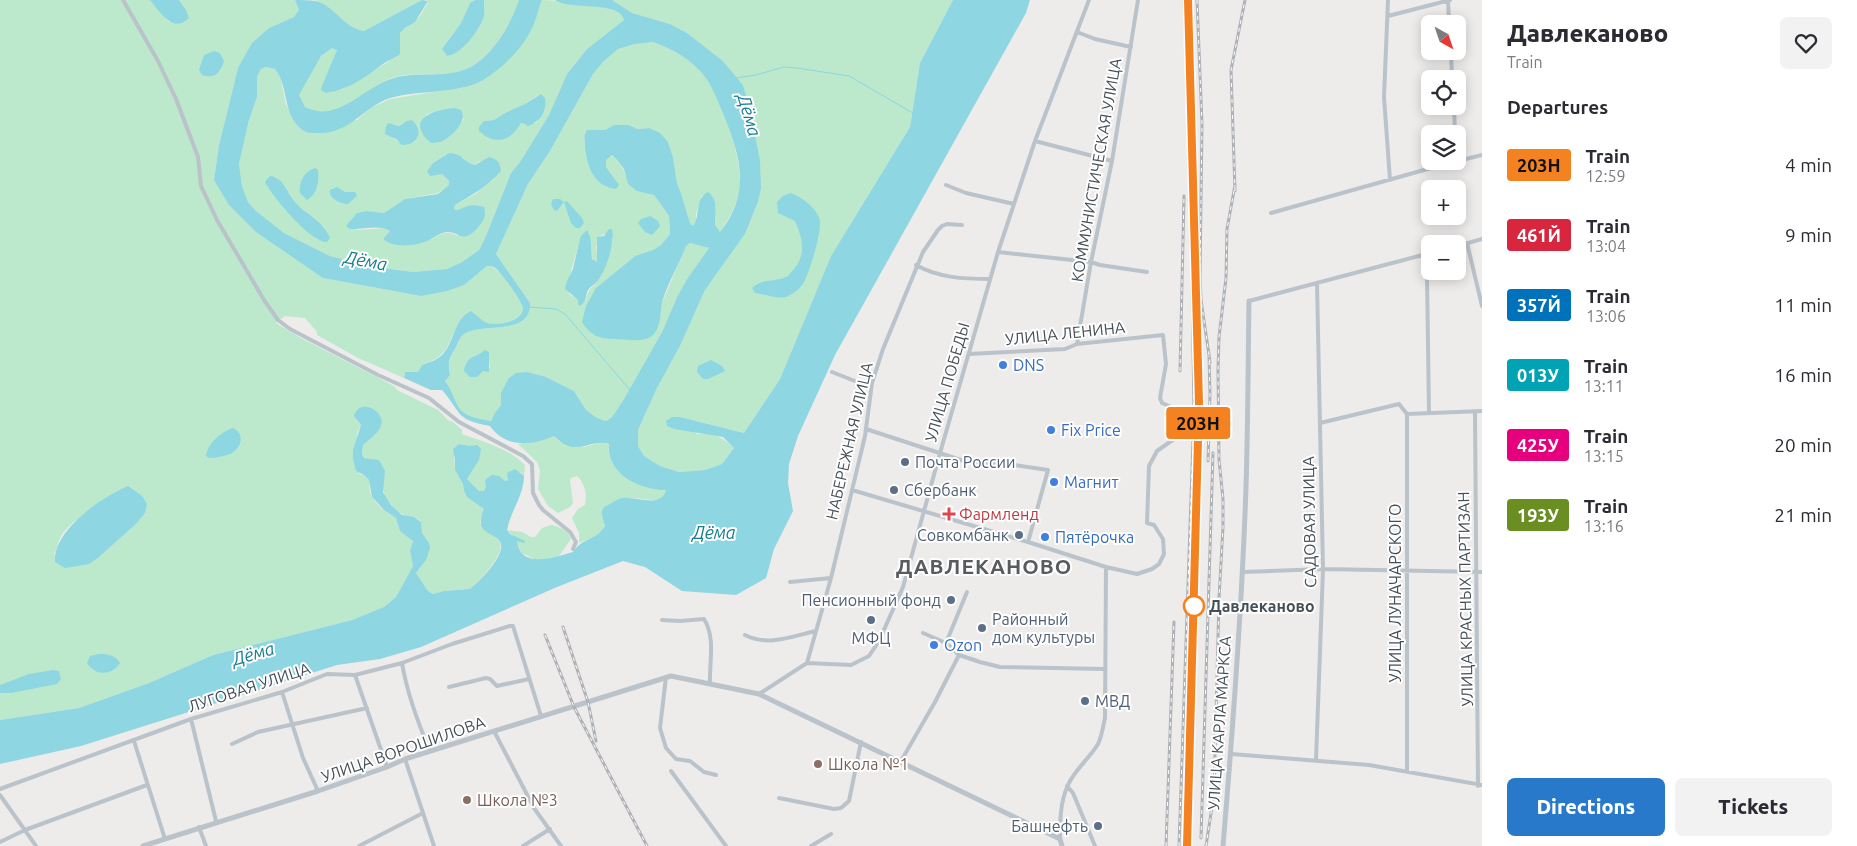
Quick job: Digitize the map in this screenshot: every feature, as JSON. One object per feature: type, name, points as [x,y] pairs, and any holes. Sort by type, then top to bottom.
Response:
[{"type":"street","points":[[123,0],[158,61],[176,99],[198,157],[201,186],[217,220],[264,300],[278,320],[290,329],[378,375],[429,398],[459,422],[523,456],[532,464],[533,493],[539,505],[570,532],[576,542],[573,549]]},
{"type":"street","name":"УЛИЦА ПОБЕДЫ","points":[[807,663],[851,665],[868,656],[879,640],[903,587],[998,252],[1035,141],[1088,0]]},
{"type":"street","name":"КОММУНИСТИЧЕСКАЯ УЛИЦА","points":[[1077,344],[1112,161],[1138,0]]},
{"type":"street","points":[[1388,0],[1384,97],[1390,180]]},
{"type":"street","points":[[1388,16],[1449,0],[1449,15]]},
{"type":"street","points":[[1077,32],[1095,39],[1131,48]]},
{"type":"street","points":[[1035,141],[1112,161]]},
{"type":"street","points":[[1466,159],[1482,155]]},
{"type":"street","points":[[1271,213],[1425,170]]},
{"type":"street","points":[[946,185],[966,193],[1014,204]]},
{"type":"street","name":"НАБЕРЕЖНАЯ УЛИЦА","points":[[807,663],[852,490],[866,429],[872,383],[884,348],[916,265],[938,230],[947,224],[962,225]]},
{"type":"street","points":[[1482,239],[1467,243],[1482,306]]},
{"type":"street","points":[[998,252],[1092,262],[1100,265],[1147,272]]},
{"type":"street","points":[[1249,301],[1421,256]]},
{"type":"street","points":[[916,265],[928,272],[941,276],[990,279]]},
{"type":"street","points":[[1427,280],[1429,413]]},
{"type":"street","name":"САДОВАЯ УЛИЦА","points":[[1316,760],[1323,569],[1317,283]]},
{"type":"street","name":"УЛИЦА КАРЛА МАРКСА","points":[[1223,846],[1231,754],[1242,572],[1246,486],[1249,301]]},
{"type":"street","name":"УЛИЦА ЛЕНИНА","points":[[969,354],[1065,349],[1077,344],[1164,336],[1166,364],[1160,398],[1162,402],[1174,408],[1177,413],[1176,434],[1174,439],[1157,451],[1149,466],[1147,523],[1154,525],[1163,540],[1164,554],[1159,564],[1141,574],[1106,567]]},
{"type":"street","points":[[832,372],[860,383],[872,383]]},
{"type":"street","points":[[1320,423],[1399,404],[1408,414],[1482,411]]},
{"type":"street","name":"УЛИЦА КРАСНЫХ ПАРТИЗАН","points":[[1475,412],[1480,572],[1480,785]]},
{"type":"street","name":"УЛИЦА ЛУНАЧАРСКОГО","points":[[1407,772],[1408,414]]},
{"type":"street","points":[[866,429],[964,461],[1048,470],[1028,542]]},
{"type":"street","points":[[852,490],[1106,567],[1105,718],[1098,743],[1067,786],[1060,818],[1062,846]]},
{"type":"street","points":[[1242,572],[1323,569],[1480,572]]},
{"type":"street","points":[[790,582],[830,578]]},
{"type":"street","points":[[946,643],[967,592]]},
{"type":"street","points":[[662,620],[704,619],[709,627],[711,652],[710,684]]},
{"type":"street","name":"ЛУГОВАЯ УЛИЦА","points":[[0,790],[191,719],[282,692],[327,674],[355,676],[402,663],[452,644],[510,626],[513,626],[528,679]]},
{"type":"street","points":[[746,635],[755,640],[768,642],[816,631]]},
{"type":"street","points":[[924,633],[946,643],[959,655],[1000,667],[1104,669]]},
{"type":"street","points":[[902,761],[959,655]]},
{"type":"street","points":[[402,663],[405,680],[421,731],[430,751]]},
{"type":"street","points":[[759,694],[807,663]]},
{"type":"street","points":[[355,676],[387,767]]},
{"type":"street","points":[[716,775],[704,772],[690,761],[676,759],[666,748],[660,728],[669,677],[759,694],[902,761],[1060,839]]},
{"type":"street","name":"УЛИЦА ВОРОШИЛОВА","points":[[143,846],[318,791],[387,767],[404,759],[669,677]]},
{"type":"street","points":[[449,687],[486,678],[490,678],[497,686],[528,679],[541,716]]},
{"type":"street","points":[[282,692],[303,758],[318,791]]},
{"type":"street","points":[[232,744],[258,732],[367,708]]},
{"type":"street","points":[[191,719],[216,822]]},
{"type":"street","points":[[494,731],[534,808],[561,846]]},
{"type":"street","points":[[134,741],[165,838]]},
{"type":"street","points":[[779,798],[834,809],[845,806],[849,801],[861,742]]},
{"type":"street","points":[[1231,754],[1369,765],[1480,785]]},
{"type":"street","points":[[404,759],[434,846]]},
{"type":"street","points":[[672,771],[726,846]]},
{"type":"street","points":[[0,842],[26,830],[147,785]]},
{"type":"street","points":[[1067,786],[1073,793],[1095,846]]},
{"type":"street","points":[[0,795],[36,846]]},
{"type":"street","points":[[359,846],[423,813]]},
{"type":"street","points":[[199,827],[206,846]]},
{"type":"street","points":[[523,846],[550,828]]},
{"type":"street","points":[[811,846],[832,834]]},
{"type":"green space","points":[[0,0],[150,0],[169,22],[186,10],[179,0],[295,0],[299,10],[294,17],[269,28],[238,68],[219,145],[214,180],[323,278],[421,296],[464,285],[487,266],[494,268],[516,294],[523,309],[522,313],[514,320],[491,324],[485,322],[472,311],[459,323],[442,354],[431,362],[422,365],[418,372],[405,372],[404,378],[358,358],[317,335],[317,332],[305,318],[285,316],[276,323],[299,337],[394,386],[397,390],[438,410],[462,430],[462,434],[504,450],[525,465],[524,476],[520,472],[508,480],[486,487],[484,492],[479,491],[467,479],[479,460],[470,446],[459,444],[454,456],[455,470],[463,484],[464,491],[467,497],[485,509],[480,522],[487,532],[499,541],[501,546],[499,552],[491,566],[470,589],[433,594],[428,591],[416,573],[426,560],[426,539],[422,533],[421,522],[416,518],[402,514],[388,500],[372,459],[364,458],[362,454],[363,445],[376,434],[356,420],[361,425],[357,433],[359,474],[364,475],[369,480],[370,492],[377,504],[396,518],[413,541],[410,551],[413,566],[396,597],[384,607],[352,620],[213,655],[149,683],[79,708],[0,720]],"holes":[[[118,491],[145,513],[137,523],[99,557],[54,555],[61,536],[66,530],[87,511]]]},
{"type":"green space","points":[[315,0],[422,0],[364,31],[350,27]]},
{"type":"green space","points":[[427,0],[475,0],[470,3],[461,23],[442,49],[447,56],[464,46],[482,22],[484,0],[519,0],[507,27],[496,44],[482,59],[465,70],[444,74],[399,76],[389,79],[349,104],[327,112],[317,112],[304,105],[300,99],[299,92],[323,54],[335,47],[337,50],[326,93],[343,89],[398,56],[401,32],[419,18],[428,2]]},
{"type":"green space","points":[[542,0],[602,3],[617,8],[623,14],[624,20],[587,49],[567,74],[549,115],[511,173],[479,250],[462,262],[447,269],[413,272],[374,267],[330,256],[284,233],[256,211],[248,202],[242,186],[239,164],[249,120],[257,97],[257,77],[261,69],[266,67],[275,69],[280,75],[286,105],[300,128],[357,120],[371,108],[390,99],[464,87],[531,31]],"holes":[[[538,95],[545,110],[536,123],[521,123],[497,139],[482,134],[484,121],[494,120]],[[444,109],[464,119],[442,141],[423,120],[427,114]],[[403,123],[418,132],[418,137],[414,142],[398,142],[392,136],[394,124],[399,126]],[[449,153],[464,158],[468,164],[475,165],[480,161],[494,179],[475,194],[455,205],[454,209],[458,210],[458,236],[444,233],[421,243],[397,244],[386,242],[383,239],[390,231],[385,228],[358,230],[347,226],[357,213],[366,211],[384,213],[405,199],[438,193],[449,185],[449,181],[442,174],[427,171],[433,163]],[[276,177],[285,186],[295,202],[325,228],[318,240],[289,214],[267,185]]]},
{"type":"green space","points":[[612,0],[953,0],[920,63],[910,127],[831,256],[780,379],[744,433],[680,417],[697,434],[717,436],[734,448],[722,464],[705,470],[679,472],[660,466],[644,456],[638,446],[638,430],[657,388],[680,346],[705,290],[745,234],[758,202],[761,189],[743,85],[723,61],[687,33],[670,24],[631,13]]},
{"type":"green space","points":[[653,42],[682,55],[697,67],[713,90],[727,121],[737,154],[740,190],[734,209],[720,232],[715,225],[716,206],[702,195],[693,226],[690,223],[677,183],[673,157],[668,142],[649,128],[637,129],[629,125],[614,125],[605,130],[596,130],[584,139],[586,157],[613,176],[606,167],[606,160],[611,155],[623,168],[628,184],[654,195],[669,216],[670,234],[661,245],[635,256],[596,288],[637,339],[652,336],[658,326],[662,303],[686,246],[690,243],[709,248],[687,279],[662,332],[612,417],[606,421],[597,418],[586,410],[574,391],[546,377],[502,401],[491,421],[468,415],[458,406],[445,381],[450,374],[450,359],[461,337],[470,331],[514,325],[522,321],[528,314],[530,303],[496,254],[528,184],[550,151],[593,74],[618,49],[635,44]],"holes":[[[589,232],[590,252],[595,262],[597,262],[596,247],[600,236],[605,234],[613,239],[600,277],[588,292],[586,300],[577,302],[577,299],[569,294],[570,275],[579,243]],[[482,353],[489,360],[490,368],[483,371],[465,365],[472,357]]]},
{"type":"green space","points":[[554,436],[560,442],[584,447],[603,442],[609,445],[609,455],[619,472],[646,487],[666,490],[664,495],[656,500],[631,498],[616,504],[602,512],[605,527],[603,530],[594,537],[579,543],[579,533],[572,518],[578,509],[585,505],[586,497],[582,482],[577,476],[571,478],[573,503],[570,507],[558,513],[548,506],[538,489],[540,470],[537,462],[518,444],[544,440]]},
{"type":"green space","points":[[551,525],[563,529],[571,539],[559,556],[538,561],[522,553],[516,542],[519,541],[507,530],[522,532],[535,537],[542,528]]},
{"type":"water","points":[[150,0],[179,0],[189,18],[178,24],[167,20]]},
{"type":"water","name":"Дёма","points":[[295,0],[316,1],[329,7],[350,26],[364,31],[422,0],[428,1],[415,22],[400,33],[400,54],[349,86],[326,93],[321,90],[337,50],[332,48],[321,56],[299,95],[305,107],[316,111],[327,111],[348,104],[388,80],[409,75],[454,73],[474,65],[496,44],[511,19],[519,0],[542,0],[532,28],[521,46],[497,71],[483,80],[462,88],[390,98],[380,102],[338,130],[316,133],[306,132],[298,126],[289,111],[280,76],[275,69],[266,67],[261,69],[257,77],[257,97],[249,120],[239,164],[242,186],[248,202],[256,211],[284,233],[330,256],[374,267],[413,272],[447,269],[462,262],[479,250],[511,173],[549,115],[567,74],[587,49],[624,20],[621,14],[614,10],[572,5],[555,0],[612,0],[632,13],[670,24],[687,33],[723,61],[743,85],[760,161],[761,189],[758,202],[745,234],[705,290],[680,346],[657,388],[638,430],[638,446],[644,456],[660,466],[679,472],[705,470],[722,464],[734,448],[723,437],[674,429],[667,426],[666,421],[672,417],[680,417],[744,433],[780,379],[831,256],[910,127],[920,63],[953,0],[1030,0],[1026,13],[835,355],[798,436],[789,464],[788,483],[793,511],[774,549],[766,578],[736,595],[682,591],[645,567],[623,561],[557,587],[421,647],[380,659],[337,665],[81,746],[0,764],[0,720],[79,708],[149,683],[213,655],[352,620],[384,607],[396,597],[413,566],[410,551],[413,541],[400,531],[396,518],[384,510],[372,497],[369,480],[356,471],[353,450],[361,425],[354,416],[361,407],[372,408],[377,412],[382,422],[377,433],[363,445],[362,454],[364,458],[379,460],[385,471],[383,492],[391,505],[402,515],[414,517],[421,522],[422,533],[430,548],[426,560],[416,573],[428,591],[433,594],[470,589],[495,562],[501,549],[499,540],[483,529],[481,518],[484,509],[467,497],[463,484],[455,470],[453,449],[459,444],[477,445],[481,449],[479,460],[467,479],[479,491],[484,491],[486,487],[485,480],[492,475],[499,476],[505,481],[508,480],[507,473],[515,469],[524,476],[522,490],[507,530],[510,534],[525,541],[524,543],[517,541],[520,550],[525,556],[532,559],[548,558],[573,552],[581,544],[601,531],[605,526],[602,510],[616,500],[622,498],[659,499],[666,490],[646,487],[619,472],[613,464],[609,444],[598,443],[572,447],[554,436],[537,442],[519,443],[511,441],[496,433],[490,426],[465,418],[442,390],[431,390],[404,378],[405,372],[418,372],[422,365],[434,361],[441,356],[461,319],[471,311],[485,322],[491,324],[514,320],[522,313],[523,309],[519,300],[506,280],[494,267],[487,266],[464,285],[447,291],[421,296],[323,278],[256,232],[229,205],[214,180],[219,145],[238,68],[252,43],[269,28],[294,17],[299,10]],"holes":[[[653,42],[681,55],[701,72],[712,88],[729,129],[738,159],[739,188],[736,203],[730,217],[720,232],[715,225],[716,211],[714,199],[708,192],[699,203],[697,217],[693,226],[690,223],[677,183],[673,157],[668,142],[660,133],[649,128],[637,129],[629,125],[614,125],[605,130],[587,130],[584,139],[585,149],[593,175],[602,184],[616,189],[619,185],[606,167],[606,160],[612,155],[624,169],[628,184],[637,191],[654,195],[669,216],[670,234],[661,245],[635,256],[596,288],[586,306],[582,322],[588,330],[599,337],[609,339],[639,340],[652,336],[659,325],[664,296],[686,246],[690,243],[709,248],[687,279],[662,332],[612,417],[606,421],[597,418],[586,410],[574,391],[546,377],[527,372],[516,373],[509,378],[501,393],[501,405],[491,421],[464,413],[458,406],[445,381],[450,375],[450,359],[460,338],[470,331],[514,325],[522,321],[528,314],[530,303],[496,254],[528,184],[550,151],[593,74],[603,62],[618,49],[635,44]]]},
{"type":"water","points":[[475,0],[484,0],[482,22],[464,47],[447,56],[442,49],[461,23],[470,3]]},
{"type":"water","points":[[214,51],[220,53],[224,61],[221,69],[214,75],[202,75],[199,70],[204,55]]},
{"type":"water","points":[[541,94],[545,98],[544,112],[540,119],[533,124],[528,126],[521,123],[508,137],[497,140],[485,136],[479,131],[479,127],[484,121],[494,120]]},
{"type":"water","points":[[455,108],[461,110],[463,114],[461,123],[443,141],[431,143],[423,135],[420,128],[421,122],[431,113]]},
{"type":"water","points":[[412,120],[419,133],[412,143],[402,145],[396,139],[385,134],[388,123],[399,126]]},
{"type":"water","points":[[449,153],[461,156],[475,165],[489,157],[496,160],[500,165],[501,171],[491,181],[455,205],[454,209],[458,210],[471,205],[484,207],[484,219],[469,236],[448,232],[425,242],[397,245],[383,239],[390,231],[386,229],[350,229],[346,226],[357,213],[366,211],[384,213],[405,199],[438,194],[449,185],[449,181],[442,174],[430,176],[427,171],[433,163]]},
{"type":"water","points":[[315,168],[318,170],[317,187],[314,194],[307,200],[300,193],[301,181],[305,174]]},
{"type":"water","points":[[270,176],[279,180],[297,204],[323,227],[330,238],[327,242],[312,235],[283,207],[265,182]]},
{"type":"water","points":[[337,187],[345,192],[355,192],[357,196],[348,204],[338,202],[330,193],[330,190]]},
{"type":"water","points":[[790,193],[808,204],[819,216],[820,227],[817,243],[809,269],[801,286],[794,293],[786,297],[755,293],[752,288],[756,285],[788,276],[801,257],[800,233],[795,221],[778,213],[777,202],[783,196]]},
{"type":"water","points":[[553,199],[560,199],[564,202],[557,211],[554,210],[551,204]]},
{"type":"water","points":[[567,201],[582,218],[584,223],[580,228],[576,228],[571,223],[564,202]]},
{"type":"water","points":[[650,216],[658,221],[660,226],[652,235],[645,232],[638,223],[641,219]]},
{"type":"water","points":[[609,229],[612,229],[613,235],[607,262],[598,280],[588,290],[585,301],[579,306],[577,299],[565,289],[573,269],[581,236],[587,230],[591,240],[592,259],[597,262],[597,237],[604,236]]},
{"type":"water","points":[[485,350],[489,352],[489,372],[483,371],[477,377],[470,377],[464,371],[467,362]]},
{"type":"water","points":[[711,360],[722,366],[725,371],[708,379],[703,379],[697,372],[698,366]]},
{"type":"water","points":[[233,428],[240,434],[241,438],[237,449],[223,456],[209,458],[206,456],[209,447],[216,439],[224,432]]},
{"type":"water","points":[[128,486],[142,496],[147,504],[145,513],[137,523],[89,564],[65,568],[55,562],[56,550],[70,527],[93,506]]},
{"type":"water","points":[[99,654],[116,658],[120,663],[108,672],[104,673],[94,670],[87,663],[90,656]]},
{"type":"water","points":[[53,670],[59,671],[61,679],[57,684],[11,693],[0,693],[0,685],[29,674]]},
{"type":"waterway","points":[[736,78],[756,75],[784,67],[849,76],[913,113]]},
{"type":"waterway","points":[[529,307],[556,309],[565,314],[629,389]]},
{"type":"railway","points":[[1179,846],[1194,411],[1190,155],[1184,0]]},
{"type":"railway","points":[[1197,0],[1202,124],[1200,277],[1201,300],[1210,362]]},
{"type":"railway","points":[[1235,191],[1231,70],[1245,0]]},
{"type":"railway","points":[[1214,793],[1219,598],[1223,527],[1223,499],[1219,460],[1219,337],[1226,278],[1227,229],[1235,185]]},
{"type":"railway","points":[[1180,371],[1184,196]]},
{"type":"railway","points":[[1208,461],[1209,356]]},
{"type":"railway","points":[[1201,838],[1213,453]]},
{"type":"railway","points":[[1192,679],[1195,579]]},
{"type":"railway","points":[[1166,846],[1174,622]]},
{"type":"railway","points":[[563,627],[588,702],[596,741]]},
{"type":"railway","points":[[545,635],[574,707],[647,846]]},
{"type":"railway","points":[[1206,846],[1215,787]]},
{"type":"railway","points":[[1187,846],[1188,811]]},
{"type":"train","name":"203Н","points":[[1187,846],[1199,403],[1188,0]]},
{"type":"place","name":"DNS","points":[[1003,365]]},
{"type":"place","name":"Fix Price","points":[[1051,430]]},
{"type":"place","name":"Почта России","points":[[905,462]]},
{"type":"place","name":"Магнит","points":[[1054,482]]},
{"type":"place","name":"Сбербанк","points":[[894,490]]},
{"type":"place","name":"Фармленд","points":[[949,514]]},
{"type":"place","name":"Совкомбанк","points":[[1019,535]]},
{"type":"place","name":"Пятёрочка","points":[[1045,537]]},
{"type":"place","name":"Пенсионный фонд","points":[[951,600]]},
{"type":"place","name":"Давлеканово","points":[[1194,606]]},
{"type":"place","name":"МФЦ","points":[[871,620]]},
{"type":"place","name":"Районный дом культуры","points":[[982,628]]},
{"type":"place","name":"Ozon","points":[[934,645]]},
{"type":"place","name":"МВД","points":[[1085,701]]},
{"type":"place","name":"Школа №1","points":[[818,764]]},
{"type":"place","name":"Школа №3","points":[[467,800]]},
{"type":"place","name":"Башнефть","points":[[1098,826]]},
{"type":"district","name":"ДАВЛЕКАНОВО","points":[[984,566]]}]
